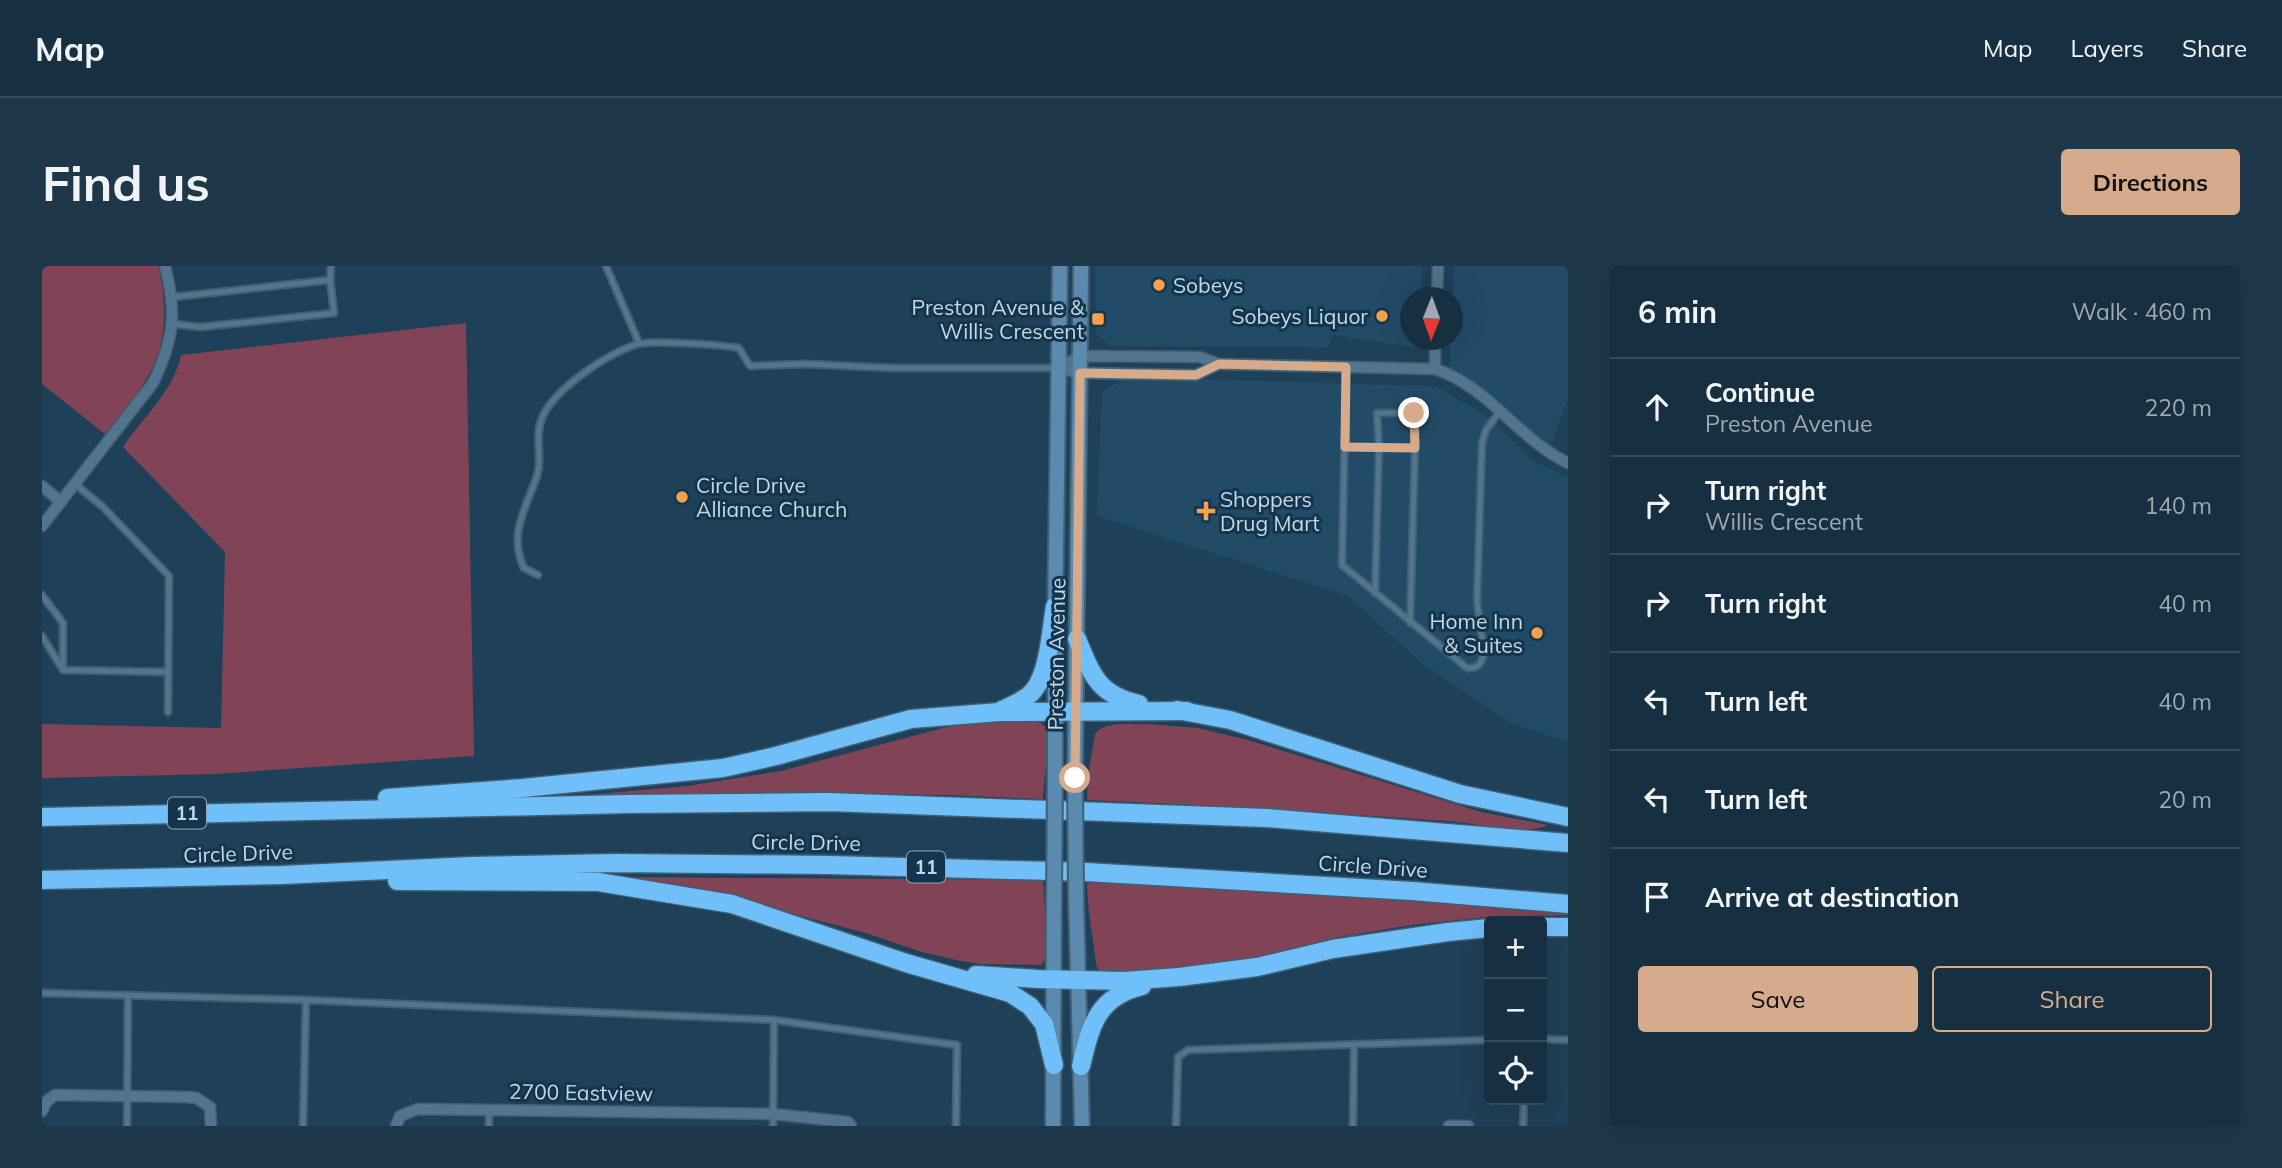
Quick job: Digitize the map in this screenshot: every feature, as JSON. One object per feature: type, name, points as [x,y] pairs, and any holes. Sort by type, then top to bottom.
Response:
[{"type":"highway","points":[[999,712],[1036,688],[1048,650],[1055,606]]},
{"type":"highway","points":[[1077,639],[1094,677],[1105,691],[1119,699],[1256,727],[1460,794],[1568,817]]},
{"type":"highway","points":[[331,810],[370,800],[723,768],[911,719],[999,712],[1187,711]]},
{"type":"highway","name":"Circle Drive","points":[[42,817],[829,802],[1267,818],[1568,843]]},
{"type":"highway","name":"Circle Drive","points":[[42,880],[282,875],[603,863],[829,864],[1114,873],[1412,891],[1568,905]]},
{"type":"highway","points":[[282,875],[332,881],[598,882],[732,904],[906,963],[1010,993],[1037,1013],[1044,1024],[1054,1065]]},
{"type":"highway","points":[[1547,927],[1568,927]]},
{"type":"highway","points":[[906,963],[977,975],[1124,981],[1257,967],[1333,949],[1484,928]]},
{"type":"highway","points":[[1081,1066],[1090,1028],[1111,1000],[1128,989],[1179,977]]},
{"type":"main road","name":"Preston Avenue","points":[[1053,1126],[1059,266]]},
{"type":"main road","name":"Preston Avenue","points":[[1081,266],[1075,778],[1076,980],[1082,1126]]},
{"type":"street","points":[[42,526],[153,383],[166,357],[173,324],[173,297],[165,266]]},
{"type":"street","points":[[1437,287],[1438,266]]},
{"type":"street","points":[[1435,350],[1435,369]]},
{"type":"street","points":[[1058,368],[1081,356],[1200,357],[1219,364],[1435,369],[1450,374],[1482,394],[1538,446],[1568,463]]},
{"type":"street","points":[[1058,368],[1080,373],[1196,375],[1219,364]]},
{"type":"street","points":[[42,486],[61,502]]},
{"type":"street","points":[[42,1111],[47,1101],[55,1096],[196,1098],[210,1107],[211,1126]]},
{"type":"street","name":"2700 Eastview","points":[[396,1126],[400,1116],[418,1109],[773,1114],[848,1122],[851,1126]]},
{"type":"street","points":[[1449,1126],[1468,1126]]},
{"type":"lane","points":[[173,324],[201,327],[334,313],[331,266]]},
{"type":"lane","points":[[606,266],[639,343]]},
{"type":"lane","points":[[173,297],[330,280]]},
{"type":"lane","points":[[538,575],[524,568],[516,546],[523,508],[540,467],[538,436],[542,417],[553,401],[574,380],[639,343],[739,348],[750,366],[1058,368]]},
{"type":"lane","points":[[1346,367],[1342,565],[1467,668],[1482,662],[1485,653],[1477,601],[1482,443],[1486,430],[1500,411]]},
{"type":"lane","points":[[1375,594],[1379,448],[1377,413],[1414,413],[1410,623]]},
{"type":"lane","points":[[1345,447],[1415,448]]},
{"type":"lane","points":[[75,484],[103,507],[170,576],[168,712]]},
{"type":"lane","points":[[42,595],[63,623],[63,670]]},
{"type":"lane","points":[[42,636],[63,670]]},
{"type":"lane","points":[[63,670],[168,672]]},
{"type":"lane","points":[[42,993],[306,1000],[774,1020],[957,1045],[956,1126]]},
{"type":"lane","points":[[127,1126],[128,995]]},
{"type":"lane","points":[[303,1126],[306,1000]]},
{"type":"lane","points":[[773,1126],[774,1020]]},
{"type":"lane","points":[[1547,1039],[1568,1040]]},
{"type":"lane","points":[[1176,1126],[1178,1057],[1188,1050],[1484,1040]]},
{"type":"lane","points":[[1353,1126],[1354,1044]]},
{"type":"lane","points":[[1523,1126],[1524,1105]]},
{"type":"lane","points":[[489,1111],[489,1126]]},
{"type":"shaded area","points":[[42,266],[158,266],[164,317],[157,358],[136,395],[105,434],[42,384]]},
{"type":"shaded area","points":[[1095,266],[1422,266],[1421,287],[1400,287],[1400,345],[1333,335],[1328,347],[1110,346],[1096,333]]},
{"type":"shaded area","points":[[1454,266],[1568,266],[1568,399],[1548,453],[1449,374],[1450,350],[1463,350],[1463,287],[1453,287]]},
{"type":"shaded area","points":[[466,323],[474,756],[215,774],[42,778],[42,724],[221,728],[225,552],[123,447],[165,392],[181,355]]},
{"type":"shaded area","points":[[1124,377],[1435,386],[1487,416],[1534,461],[1568,477],[1568,742],[1513,724],[1420,662],[1348,596],[1097,516],[1102,393]]},
{"type":"shaded area","points":[[1036,720],[1045,726],[1048,732],[1043,799],[778,793],[602,797],[596,794],[687,786],[781,771],[958,724]]},
{"type":"shaded area","points":[[1147,724],[1198,728],[1248,740],[1481,812],[1548,825],[1513,829],[1448,821],[1087,800],[1095,734],[1111,725]]},
{"type":"shaded area","points":[[612,877],[1043,880],[1048,955],[1041,965],[981,964],[956,960],[728,897]]},
{"type":"shaded area","points":[[1087,881],[1522,907],[1568,911],[1568,915],[1484,916],[1411,925],[1334,938],[1252,959],[1159,973],[1103,972],[1098,969]]},
{"type":"place","name":"Sobeys","points":[[1159,285]]},
{"type":"place","name":"Sobeys Liquor","points":[[1382,316]]},
{"type":"place","name":"Preston Avenue & Willis Crescent","points":[[1098,319]]},
{"type":"place","name":"Circle Drive Alliance Church","points":[[682,497]]},
{"type":"place","name":"Shoppers Drug Mart","points":[[1206,511]]},
{"type":"place","name":"Home Inn & Suites","points":[[1537,633]]},
{"type":"route","points":[[1075,778],[1080,373],[1196,375],[1219,364],[1346,367],[1345,447],[1415,448],[1414,413]]}]
